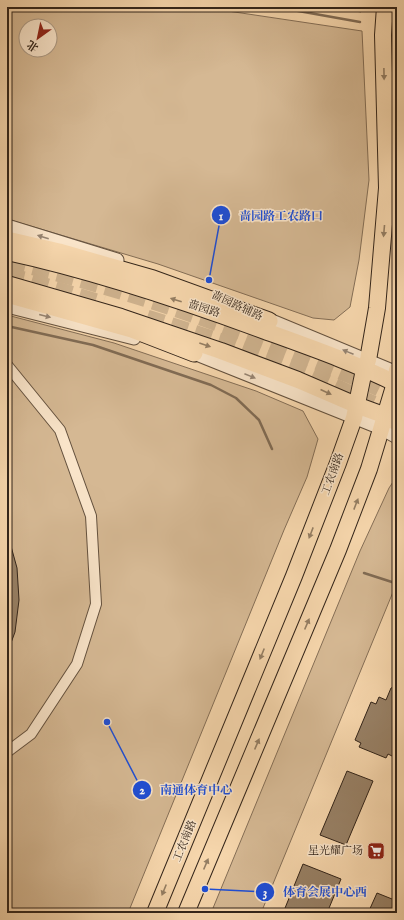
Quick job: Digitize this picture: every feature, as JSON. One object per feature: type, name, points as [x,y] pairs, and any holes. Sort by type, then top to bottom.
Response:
[{"type":"highway","points":[[7,240],[59,252],[153,279],[269,321]]},
{"type":"highway","points":[[7,294],[132,329],[194,353]]},
{"type":"main road","name":"工农南路","points":[[155,913],[294,576],[338,463],[355,411],[377,308],[387,188],[383,35],[385,7]]},
{"type":"main road","name":"啬园路","points":[[7,252],[126,284],[213,312],[319,351],[397,376]]},
{"type":"main road","points":[[7,284],[121,317],[221,350],[298,380],[355,411],[388,422]]},
{"type":"main road","points":[[186,913],[338,550],[388,422],[397,376]]},
{"type":"street","name":"啬园路辅路","points":[[7,226],[180,280],[366,365]]},
{"type":"street","points":[[7,306],[194,353],[355,411]]},
{"type":"street","points":[[7,365],[60,430],[91,516],[96,604],[77,664],[31,734],[7,752]]},
{"type":"street","points":[[388,422],[397,437]]},
{"type":"shaded area","points":[[7,7],[201,7],[362,31],[369,180],[359,260],[350,307],[334,320],[313,318],[158,264],[7,219]]},
{"type":"shaded area","points":[[333,7],[362,7],[361,12]]},
{"type":"shaded area","points":[[7,315],[114,343],[256,391],[303,411],[318,439],[307,477],[128,913],[7,913]]},
{"type":"shaded area","points":[[397,476],[397,593],[393,592],[261,913],[211,913],[360,551],[389,488]]},
{"type":"building","points":[[9,539],[17,568],[19,600],[15,632],[8,651],[7,540]]},
{"type":"building","points":[[397,686],[397,751],[394,757],[388,754],[386,758],[359,747],[361,743],[355,740],[371,702],[376,704],[379,697],[386,700],[391,688]]},
{"type":"building","points":[[347,771],[373,781],[346,845],[320,835]]},
{"type":"building","points":[[303,864],[341,879],[327,913],[283,913]]},
{"type":"building","points":[[377,893],[397,901],[397,913],[368,913]]},
{"type":"waterway","points":[[276,7],[360,22]]},
{"type":"waterway","points":[[7,326],[93,345],[211,385],[236,398],[259,420],[272,449]]},
{"type":"waterway","points":[[364,573],[395,583],[397,581]]},
{"type":"tunnel","points":[[9,261],[79,279],[184,311],[286,349],[370,384],[397,397]]},
{"type":"tunnel","points":[[7,276],[103,304]]},
{"type":"tunnel","points":[[147,318],[228,344],[309,375],[393,413]]},
{"type":"place","name":"啬园路工农路口","points":[[209,280]]},
{"type":"place","name":"南通体育中心","points":[[107,722]]},
{"type":"place","name":"星光耀广场","points":[[376,851]]},
{"type":"place","name":"体育会展中心西","points":[[205,889]]}]
